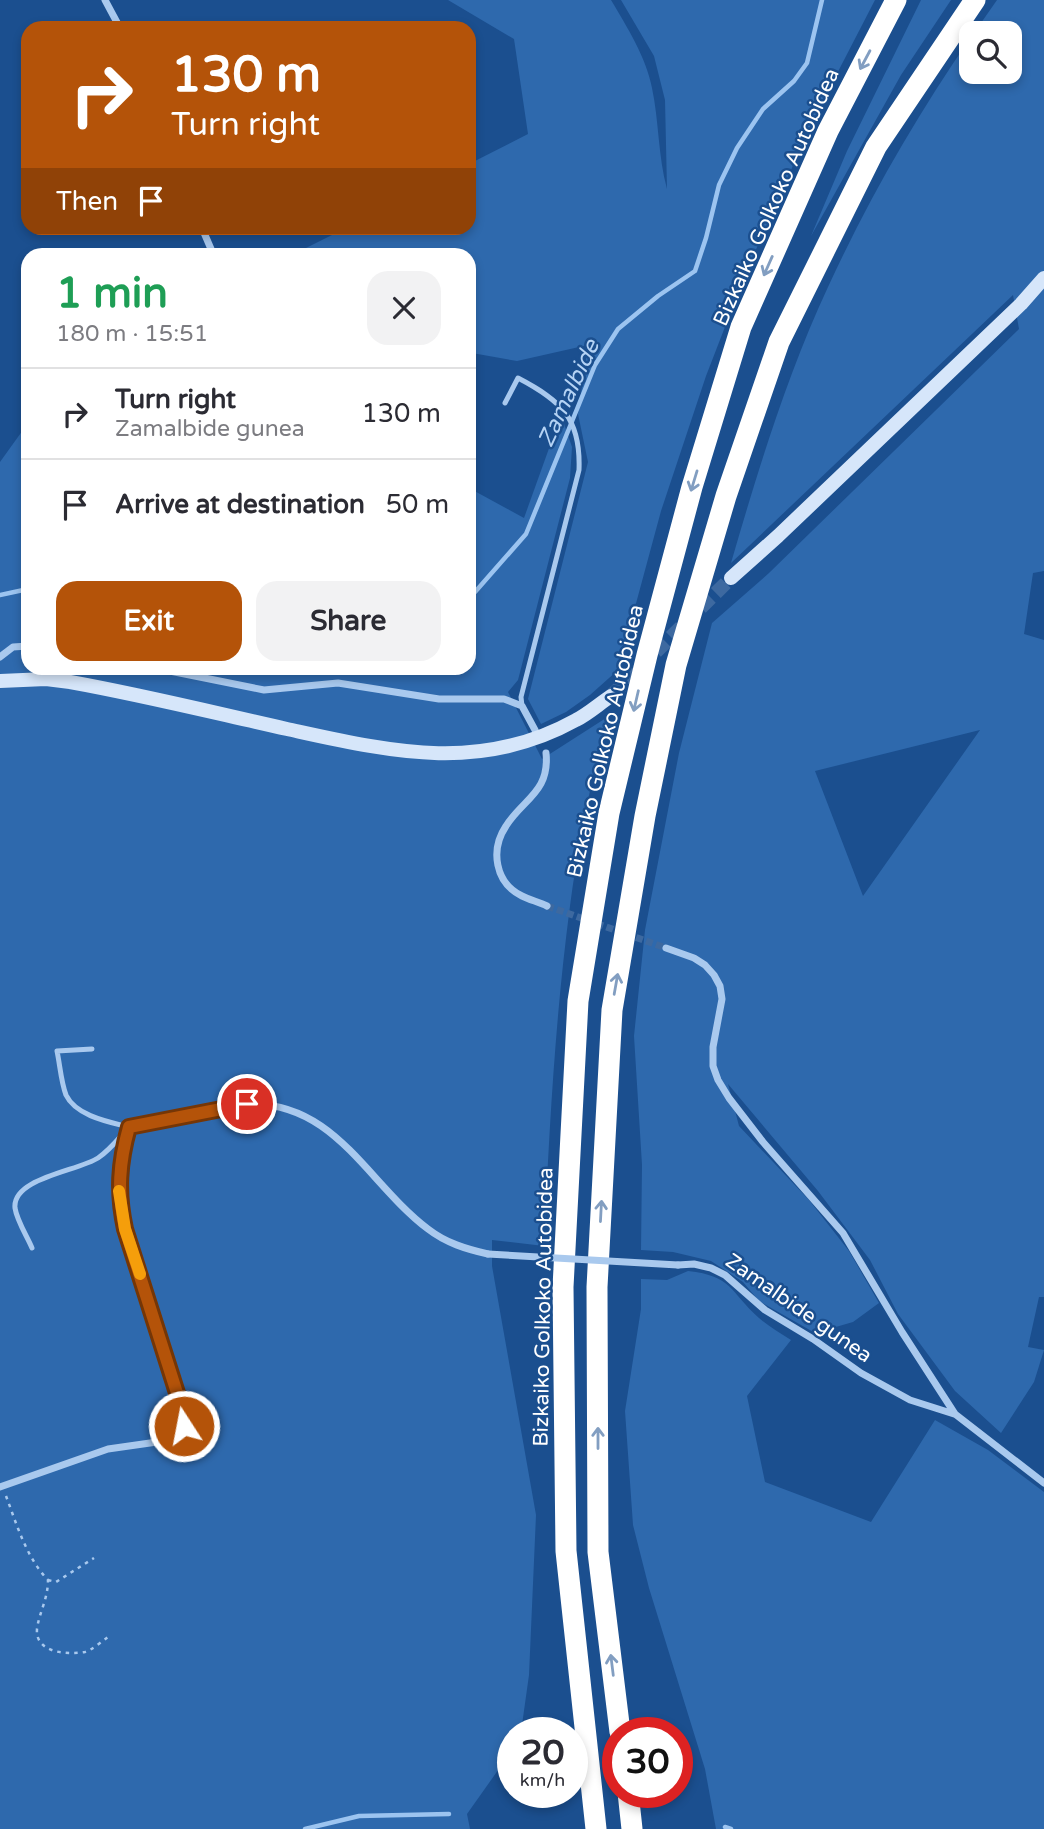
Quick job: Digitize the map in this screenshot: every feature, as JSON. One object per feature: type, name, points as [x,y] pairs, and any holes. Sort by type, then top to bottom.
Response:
[{"type":"highway","name":"Bizkaiko Golkoko Autobidea","points":[[596,1829],[566,1551],[563,1287],[578,1001],[610,813],[647,655],[692,487],[741,327],[828,131],[896,0]]},
{"type":"highway","points":[[618,1717],[598,1552],[597,1287],[612,1010],[645,816],[676,665],[726,496],[779,342],[876,147],[975,0]]},
{"type":"highway","points":[[630,1808],[632,1829]]},
{"type":"main road","points":[[731,578],[1021,304],[1044,278]]},
{"type":"main road","points":[[0,681],[46,679],[69,682],[356,744],[430,754],[487,750],[534,738],[577,720],[611,696]]},
{"type":"street","points":[[106,0],[116,21]]},
{"type":"street","points":[[0,657],[13,647],[21,646]]},
{"type":"street","points":[[190,675],[264,690],[338,683],[439,699],[504,699],[522,706],[535,730]]},
{"type":"street","points":[[546,754],[544,778],[538,790],[506,825],[500,836],[496,861],[500,874],[509,887],[520,896],[547,905]]},
{"type":"street","name":"Zamalbide gunea","points":[[666,948],[694,958],[714,975],[722,999],[713,1047],[713,1066],[718,1080],[763,1142],[843,1233],[955,1414],[1044,1483]]},
{"type":"street","name":"Zamalbide gunea","points":[[129,1127],[247,1104],[264,1103],[284,1107],[326,1128],[426,1228],[459,1247],[488,1254],[694,1264],[725,1275],[765,1310],[861,1373],[910,1400],[955,1414]]},
{"type":"street","points":[[1,1487],[107,1449],[171,1440],[184,1426],[184,1415],[119,1203],[121,1156],[129,1127]]},
{"type":"lane","points":[[505,403],[518,378],[540,389],[559,404],[573,422],[580,448],[579,470],[521,697],[522,706]]},
{"type":"lane","points":[[92,1049],[57,1051],[67,1097],[81,1110],[99,1120],[129,1127]]},
{"type":"lane","points":[[32,1248],[15,1209],[21,1190],[32,1183],[97,1158],[129,1127]]},
{"type":"path","points":[[1,1487],[27,1549],[48,1580],[56,1581],[94,1558]]},
{"type":"path","points":[[48,1580],[48,1593],[37,1629],[39,1641],[46,1648],[58,1652],[86,1651],[108,1637]]},
{"type":"shaded area","points":[[448,0],[611,0],[635,42],[649,76],[667,189],[665,100],[654,56],[621,0],[875,0],[813,120],[747,270],[706,376],[661,511],[618,670],[566,712],[541,724],[528,699],[588,462],[578,414],[588,345],[517,361],[476,354],[476,248],[306,248],[332,235],[476,235],[476,160],[528,134],[514,39]]},
{"type":"shaded area","points":[[921,0],[951,0],[901,75],[811,236],[847,151]]},
{"type":"shaded area","points":[[997,0],[1044,0],[1044,571],[1033,573],[1024,634],[1044,640],[1044,1297],[1039,1297],[1028,1347],[1044,1350],[1034,1382],[1001,1433],[955,1391],[898,1314],[870,1260],[818,1191],[728,1084],[739,1126],[809,1200],[849,1251],[879,1303],[853,1322],[815,1333],[759,1301],[743,1282],[711,1261],[673,1252],[641,1250],[642,1165],[634,1036],[645,930],[679,753],[712,623],[769,573],[1019,329],[1013,295],[731,563],[786,388],[813,320],[843,254],[931,97],[959,55],[959,84],[1022,84],[1022,21],[982,21]],"holes":[[[980,730],[863,896],[815,771]]]},
{"type":"shaded area","points":[[561,415],[572,447],[570,478],[518,680],[508,692],[542,759],[606,718],[581,835],[565,948],[553,1076],[544,1246],[492,1240],[492,1266],[536,1515],[529,1675],[523,1717],[497,1717],[497,1772],[467,1814],[470,1829],[0,1829],[0,462],[21,433],[21,675],[476,675],[476,492],[524,518]]},
{"type":"shaded area","points":[[688,1271],[714,1277],[729,1286],[770,1327],[791,1340],[747,1396],[765,1482],[871,1522],[935,1420],[988,1450],[1044,1492],[1044,1829],[716,1829],[705,1769],[693,1730],[693,1717],[689,1717],[649,1588],[633,1525],[625,1411],[641,1309],[641,1279],[667,1280]]},
{"type":"waterway","name":"Zamalbide","points":[[476,591],[526,534],[595,365],[618,329],[658,296],[695,271],[719,185],[737,148],[763,109],[794,81],[807,63],[822,0]]},
{"type":"waterway","name":"Zamalbide","points":[[0,595],[21,590]]},
{"type":"waterway","points":[[305,1829],[359,1816],[449,1814]]},
{"type":"waterway","points":[[725,1827],[731,1829]]},
{"type":"tunnel","points":[[611,696],[731,578]]},
{"type":"tunnel","points":[[547,906],[666,948]]},
{"type":"slow traffic","points":[[119,1191],[125,1229],[140,1274]]},
{"type":"route","points":[[184,1426],[184,1415],[125,1229],[119,1203],[121,1156],[129,1127],[247,1104]]}]
